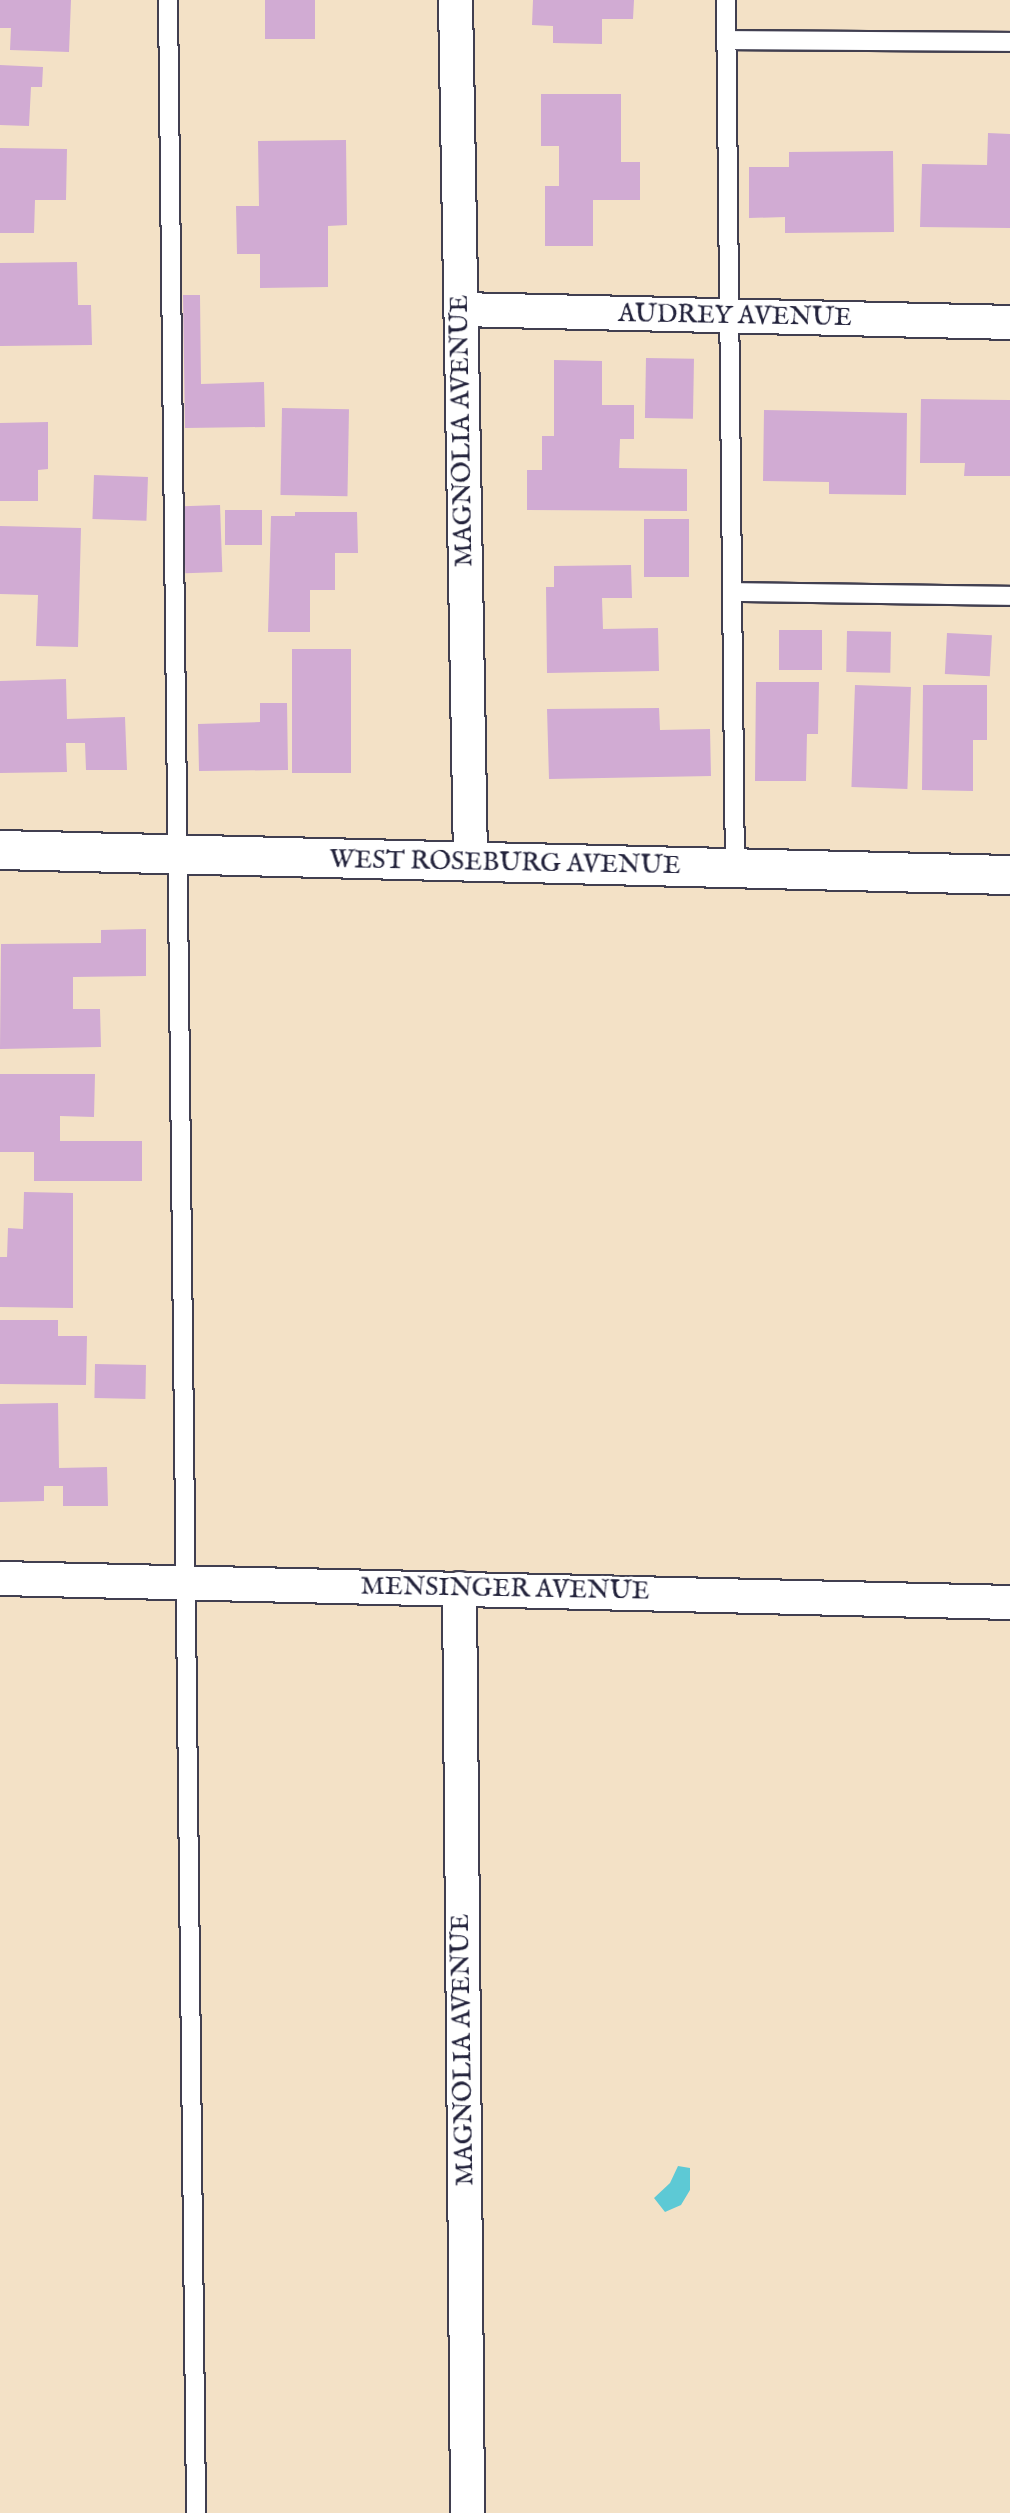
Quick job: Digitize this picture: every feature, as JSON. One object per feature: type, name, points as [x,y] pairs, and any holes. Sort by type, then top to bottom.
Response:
[{"type":"street","name":"MAGNOLIA AVENUE","points":[[455,0],[470,862]]},
{"type":"street","name":"AUDREY AVENUE","points":[[460,309],[1010,322]]},
{"type":"street","name":"WEST ROSEBURG AVENUE","points":[[0,850],[1010,875]]},
{"type":"street","name":"MENSINGER AVENUE","points":[[0,1578],[1010,1602]]},
{"type":"street","name":"MAGNOLIA AVENUE","points":[[459,1588],[467,2513]]},
{"type":"lane","points":[[168,0],[196,2513]]},
{"type":"lane","points":[[726,0],[727,316],[735,592],[735,868]]},
{"type":"lane","points":[[727,40],[1010,42]]},
{"type":"lane","points":[[735,592],[1010,596]]},
{"type":"water","points":[[678,2166],[690,2168],[690,2190],[681,2205],[665,2212],[654,2198],[670,2183]]},
{"type":"building","points":[[0,0],[71,0],[69,52],[10,50],[11,28],[0,28]]},
{"type":"building","points":[[265,0],[315,0],[315,39],[265,39]]},
{"type":"building","points":[[533,0],[634,0],[633,19],[602,19],[602,44],[553,43],[553,26],[532,25]]},
{"type":"building","points":[[0,65],[43,67],[42,87],[31,87],[29,126],[0,125]]},
{"type":"building","points":[[541,94],[621,94],[621,162],[640,162],[640,200],[593,200],[593,246],[545,246],[545,186],[559,186],[559,146],[541,146]]},
{"type":"building","points":[[988,133],[1010,134],[1010,228],[920,227],[922,164],[987,165]]},
{"type":"building","points":[[346,140],[347,225],[328,226],[328,287],[260,288],[260,254],[237,254],[236,206],[259,206],[258,141]]},
{"type":"building","points":[[0,148],[67,149],[66,200],[35,200],[34,233],[0,233]]},
{"type":"building","points":[[893,151],[894,232],[785,233],[785,217],[749,218],[749,167],[789,167],[789,152]]},
{"type":"building","points":[[77,262],[78,305],[91,305],[92,345],[0,346],[0,263]]},
{"type":"building","points":[[183,295],[200,295],[201,384],[264,382],[265,427],[185,428]]},
{"type":"building","points":[[646,358],[694,359],[693,419],[645,418]]},
{"type":"building","points":[[554,360],[602,361],[602,405],[634,405],[634,439],[620,439],[619,468],[687,469],[687,511],[527,510],[527,470],[542,470],[542,436],[554,436]]},
{"type":"building","points":[[921,399],[1010,400],[1010,476],[964,476],[965,463],[920,463]]},
{"type":"building","points":[[282,408],[349,409],[347,496],[280,495]]},
{"type":"building","points":[[764,410],[907,413],[906,495],[829,494],[829,482],[763,481]]},
{"type":"building","points":[[48,422],[48,469],[38,470],[38,501],[0,501],[0,423]]},
{"type":"building","points":[[94,475],[148,477],[146,521],[92,519]]},
{"type":"building","points":[[220,505],[222,572],[185,573],[183,506]]},
{"type":"building","points":[[225,510],[262,510],[262,545],[225,545]]},
{"type":"building","points":[[295,512],[357,512],[358,553],[335,553],[335,590],[310,590],[310,632],[268,632],[271,516],[295,516]]},
{"type":"building","points":[[644,519],[689,519],[689,577],[644,577]]},
{"type":"building","points":[[0,526],[81,528],[78,647],[36,646],[38,595],[0,594]]},
{"type":"building","points":[[631,565],[632,598],[602,598],[603,629],[658,628],[659,671],[547,673],[546,587],[554,587],[554,566]]},
{"type":"building","points":[[779,630],[822,630],[822,670],[779,670]]},
{"type":"building","points":[[847,631],[891,632],[890,673],[846,672]]},
{"type":"building","points":[[947,633],[992,635],[990,676],[945,674]]},
{"type":"building","points":[[292,649],[351,649],[351,773],[292,773]]},
{"type":"building","points":[[66,679],[67,719],[125,717],[127,770],[86,770],[85,743],[66,743],[67,772],[0,773],[0,681]]},
{"type":"building","points":[[756,682],[819,682],[818,734],[807,734],[806,781],[755,781]]},
{"type":"building","points":[[855,685],[911,687],[907,789],[851,787]]},
{"type":"building","points":[[923,685],[987,685],[987,740],[973,740],[973,791],[922,790]]},
{"type":"building","points":[[260,703],[287,703],[288,770],[199,771],[198,724],[260,722]]},
{"type":"building","points":[[659,708],[660,730],[710,729],[711,776],[549,779],[547,709]]},
{"type":"building","points":[[146,929],[146,976],[73,977],[73,1009],[100,1009],[101,1047],[0,1049],[1,944],[101,943],[101,930]]},
{"type":"building","points":[[0,1074],[95,1074],[94,1117],[60,1116],[60,1141],[142,1141],[142,1181],[34,1181],[34,1152],[0,1152]]},
{"type":"building","points":[[24,1192],[73,1193],[73,1308],[0,1307],[0,1257],[7,1257],[8,1228],[23,1229]]},
{"type":"building","points":[[0,1320],[58,1320],[58,1336],[87,1336],[86,1385],[0,1384]]},
{"type":"building","points":[[95,1364],[146,1365],[145,1399],[94,1398]]},
{"type":"building","points":[[58,1403],[59,1468],[107,1467],[108,1506],[63,1506],[63,1486],[44,1486],[44,1501],[0,1502],[0,1404]]}]
